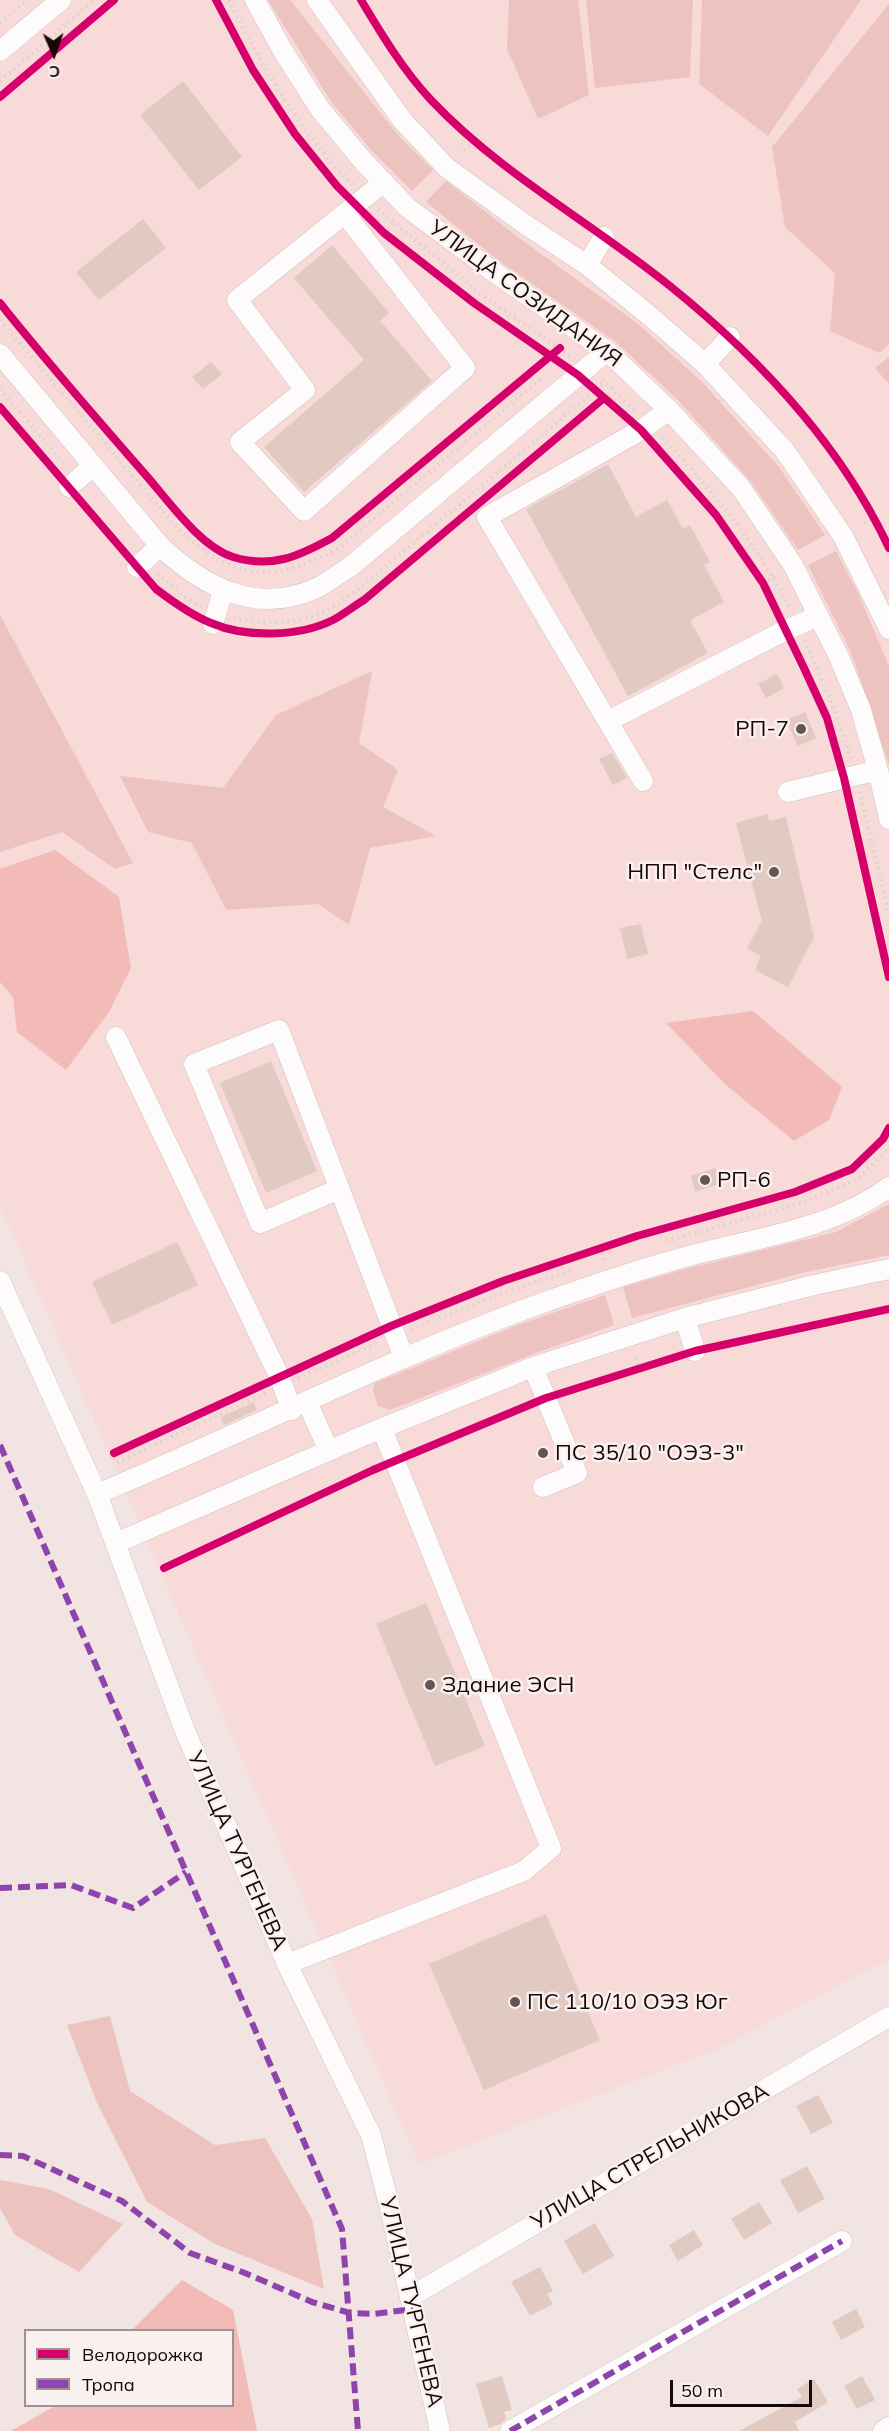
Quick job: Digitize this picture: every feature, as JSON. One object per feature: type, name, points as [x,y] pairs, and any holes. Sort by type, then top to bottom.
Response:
[{"type":"street","points":[[0,51],[61,0]]},
{"type":"street","name":"УЛИЦА СОЗИДАНИЯ","points":[[255,0],[283,51],[320,109],[408,208],[490,270],[606,351],[669,410],[741,488],[793,565],[839,657],[861,710],[889,819]]},
{"type":"street","points":[[317,0],[402,120],[447,168],[586,265],[705,364],[785,452],[843,536],[889,629]]},
{"type":"street","points":[[350,209],[465,368],[304,511],[240,442],[305,390],[237,300],[350,209],[384,182]]},
{"type":"street","points":[[586,265],[604,237]]},
{"type":"street","points":[[705,364],[730,337]]},
{"type":"street","points":[[0,354],[7,377],[93,466],[160,546],[196,577],[223,591],[263,599],[289,596],[318,587],[350,567],[606,351]]},
{"type":"street","points":[[644,781],[487,517],[641,430],[669,410]]},
{"type":"street","points":[[69,487],[93,466]]},
{"type":"street","points":[[137,567],[160,546]]},
{"type":"street","points":[[213,624],[223,591]]},
{"type":"street","points":[[608,721],[786,630],[819,616]]},
{"type":"street","points":[[788,792],[878,770]]},
{"type":"street","points":[[339,1189],[260,1223],[194,1064],[279,1030],[404,1358]]},
{"type":"street","points":[[117,1037],[275,1367],[329,1451]]},
{"type":"street","points":[[97,1494],[404,1358],[535,1306],[686,1256],[806,1226],[868,1203],[889,1187]]},
{"type":"street","points":[[116,1543],[329,1451],[533,1367],[685,1318],[814,1285],[889,1269]]},
{"type":"street","name":"УЛИЦА ТУРГЕНЕВА","points":[[0,1281],[97,1494],[185,1731],[287,1964],[371,2135],[440,2431]]},
{"type":"street","points":[[685,1318],[695,1351]]},
{"type":"street","points":[[533,1367],[577,1473],[543,1487]]},
{"type":"street","points":[[287,1964],[524,1871],[551,1848],[382,1429]]},
{"type":"street","name":"УЛИЦА СТРЕЛЬНИКОВА","points":[[410,2297],[889,2017]]},
{"type":"street","points":[[510,2431],[842,2241]]},
{"type":"street","points":[[883,2431],[889,2427]]},
{"type":"path","points":[[0,23],[27,0]]},
{"type":"path","points":[[0,81],[94,0]]},
{"type":"path","points":[[465,132],[483,148]]},
{"type":"path","points":[[464,150],[474,141]]},
{"type":"path","points":[[350,209],[393,240]]},
{"type":"path","points":[[384,233],[393,224]]},
{"type":"path","points":[[35,347],[63,380]]},
{"type":"path","points":[[551,356],[560,348]]},
{"type":"path","points":[[578,375],[604,398]]},
{"type":"path","points":[[868,508],[879,528]]},
{"type":"path","points":[[864,524],[875,517]]},
{"type":"path","points":[[199,535],[232,557]]},
{"type":"path","points":[[756,573],[767,592]]},
{"type":"path","points":[[763,583],[775,576]]},
{"type":"path","points":[[589,1251],[609,1244]]},
{"type":"path","points":[[600,1247],[604,1260]]},
{"type":"path","points":[[635,1358],[639,1369]]},
{"type":"path","points":[[628,1372],[650,1365]]},
{"type":"shaded area","points":[[0,0],[889,0],[889,1959],[715,2050],[419,2164],[0,1205]]},
{"type":"shaded area","points":[[268,0],[290,0],[399,136],[433,170],[412,191],[373,152],[332,103]]},
{"type":"shaded area","points":[[509,0],[578,0],[589,95],[538,119],[507,49]]},
{"type":"shaded area","points":[[586,0],[693,0],[690,77],[595,88]]},
{"type":"shaded area","points":[[702,0],[861,0],[768,136],[699,84]]},
{"type":"shaded area","points":[[889,4],[889,345],[879,353],[830,331],[835,273],[785,227],[772,147]]},
{"type":"shaded area","points":[[446,181],[519,238],[637,323],[701,381],[779,467],[825,535],[798,550],[752,483],[678,400],[616,342],[498,260],[426,202]]},
{"type":"shaded area","points":[[889,357],[889,384],[875,368]]},
{"type":"shaded area","points":[[836,551],[859,595],[889,666],[889,765],[851,652],[808,565]]},
{"type":"shaded area","points":[[0,615],[133,863],[115,869],[62,832],[0,852]]},
{"type":"shaded area","points":[[372,671],[359,743],[398,770],[383,807],[436,836],[370,848],[349,925],[318,904],[226,910],[192,843],[148,832],[120,776],[223,788],[276,715]]},
{"type":"shaded area","points":[[55,850],[119,897],[131,968],[109,1012],[66,1070],[17,1032],[13,997],[0,982],[0,869]]},
{"type":"shaded area","points":[[753,1011],[842,1087],[829,1120],[794,1141],[725,1084],[666,1023]]},
{"type":"shaded area","points":[[889,1204],[889,1255],[806,1272],[632,1318],[623,1287],[836,1232]]},
{"type":"shaded area","points":[[605,1295],[614,1325],[390,1410],[378,1406],[373,1391],[375,1383],[518,1325]]},
{"type":"shaded area","points":[[110,2016],[130,2091],[215,2145],[265,2138],[312,2219],[324,2289],[215,2244],[147,2202],[97,2103],[67,2025]]},
{"type":"shaded area","points":[[0,2180],[49,2189],[123,2224],[79,2272],[15,2235],[0,2208]]},
{"type":"shaded area","points":[[182,2280],[233,2310],[257,2431],[11,2431],[53,2407],[234,2407],[234,2329],[133,2329]]},
{"type":"building","points":[[183,81],[242,157],[199,190],[140,115]]},
{"type":"building","points":[[143,219],[166,248],[99,300],[76,272]]},
{"type":"building","points":[[332,245],[389,313],[380,321],[432,381],[304,492],[264,447],[364,360],[294,278]]},
{"type":"building","points":[[211,362],[222,374],[203,389],[192,377]]},
{"type":"building","points":[[608,464],[636,517],[667,500],[683,529],[690,525],[710,562],[704,565],[724,602],[690,620],[708,653],[628,696],[526,509]]},
{"type":"building","points":[[777,674],[784,688],[766,698],[758,684]]},
{"type":"building","name":"РП-7","points":[[805,712],[816,738],[798,746],[786,720]]},
{"type":"building","points":[[612,753],[627,778],[613,785],[599,759]]},
{"type":"building","name":"НПП \"Стелс\"","points":[[768,814],[769,821],[786,817],[814,937],[788,987],[755,970],[761,956],[747,948],[762,921],[736,823]]},
{"type":"building","points":[[641,924],[648,954],[627,959],[620,928]]},
{"type":"building","points":[[271,1061],[317,1171],[266,1193],[220,1083]]},
{"type":"building","name":"РП-6","points":[[715,1168],[719,1184],[695,1192],[691,1176]]},
{"type":"building","points":[[177,1242],[198,1285],[112,1325],[92,1282]]},
{"type":"building","points":[[254,1402],[257,1410],[224,1425],[221,1417]]},
{"type":"building","name":"Здание ЭСН","points":[[426,1603],[485,1746],[435,1766],[376,1624]]},
{"type":"building","name":"ПС 110/10 ОЭЗ Юг","points":[[546,1914],[600,2040],[484,2090],[429,1964]]},
{"type":"building","points":[[818,2095],[833,2123],[811,2134],[796,2106]]},
{"type":"building","points":[[807,2166],[825,2199],[798,2213],[780,2180]]},
{"type":"building","points":[[759,2202],[772,2223],[744,2240],[731,2219]]},
{"type":"building","points":[[595,2223],[614,2256],[583,2274],[564,2241]]},
{"type":"building","points":[[694,2230],[703,2245],[678,2261],[669,2245]]},
{"type":"building","points":[[540,2267],[553,2291],[547,2294],[553,2304],[530,2316],[511,2282]]},
{"type":"building","points":[[856,2309],[865,2327],[841,2340],[832,2322]]},
{"type":"building","points":[[502,2376],[512,2410],[504,2412],[506,2419],[500,2424],[489,2428],[476,2384]]},
{"type":"building","points":[[862,2376],[875,2400],[857,2409],[844,2386]]},
{"type":"building","points":[[814,2379],[828,2402],[795,2422],[799,2431],[739,2431],[802,2397],[797,2389]]},
{"type":"marked path","points":[[0,1445],[342,2229],[358,2431]]},
{"type":"marked path","points":[[0,1888],[71,1885],[133,1908],[186,1872]]},
{"type":"marked path","points":[[0,2155],[23,2156],[122,2201],[190,2253],[245,2273],[312,2302],[350,2313],[373,2314],[413,2309]]},
{"type":"marked path","points":[[510,2431],[842,2241]]},
{"type":"cycle path","points":[[0,97],[114,0]]},
{"type":"cycle path","points":[[216,0],[253,70],[295,134],[337,186],[384,233],[474,303],[578,375],[641,430],[716,515],[763,583],[827,718],[844,778],[889,977]]},
{"type":"cycle path","points":[[361,0],[411,77],[458,127],[517,175],[670,286],[735,342],[765,373],[795,405],[847,474],[889,548]]},
{"type":"cycle path","points":[[0,303],[196,533],[220,551],[233,557],[260,562],[285,559],[332,538],[560,348]]},
{"type":"cycle path","points":[[0,407],[156,589],[189,612],[211,623],[240,631],[272,634],[319,626],[337,618],[364,600],[604,398]]},
{"type":"cycle path","points":[[114,1453],[391,1326],[503,1281],[637,1236],[795,1192],[852,1169],[883,1139],[889,1128]]},
{"type":"cycle path","points":[[164,1568],[373,1470],[546,1398],[695,1351],[889,1309]]},
{"type":"place","name":"РП-7","points":[[801,729]]},
{"type":"place","name":"НПП \"Стелс\"","points":[[774,872]]},
{"type":"place","name":"РП-6","points":[[705,1180]]},
{"type":"place","name":"ПС 35/10 \"ОЭЗ-3\"","points":[[543,1453]]},
{"type":"place","name":"Здание ЭСН","points":[[430,1685]]},
{"type":"place","name":"ПС 110/10 ОЭЗ Юг","points":[[515,2002]]}]
